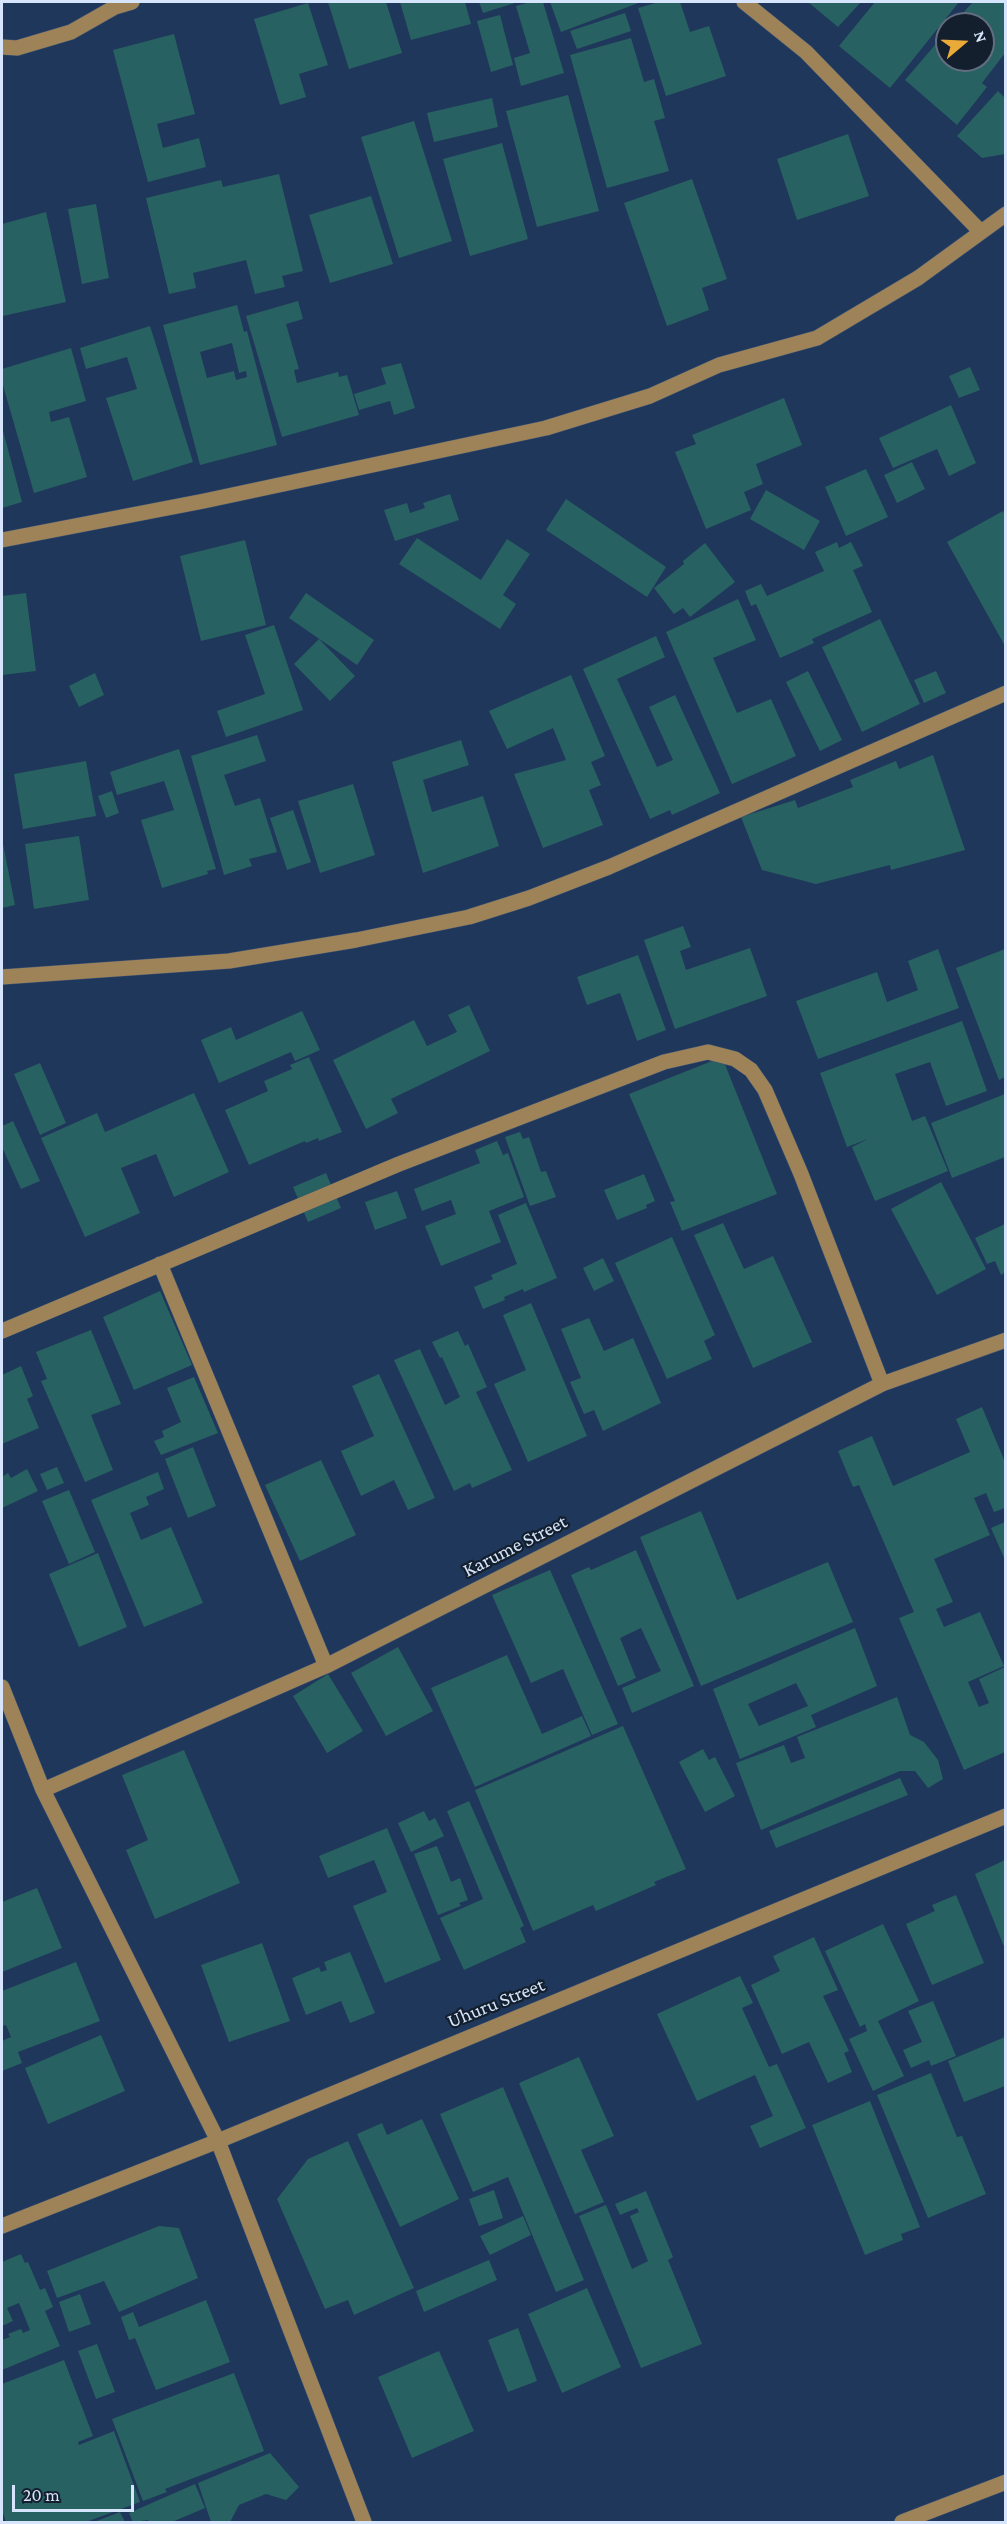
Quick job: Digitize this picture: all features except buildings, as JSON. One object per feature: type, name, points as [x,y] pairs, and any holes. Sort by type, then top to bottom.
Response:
[{"type":"street","points":[[2,47],[17,48],[71,32],[115,8],[132,2]]},
{"type":"street","points":[[744,2],[806,52],[980,231]]},
{"type":"street","points":[[2,540],[192,503],[546,428],[630,402],[719,365],[817,338],[918,278],[1005,214]]},
{"type":"street","points":[[2,977],[229,961],[356,940],[469,917],[529,898],[609,867],[1005,693]]},
{"type":"street","points":[[2,1330],[410,1160],[664,1062],[708,1052],[735,1059],[751,1070],[765,1090],[801,1174],[882,1384]]},
{"type":"street","points":[[160,1264],[326,1666]]},
{"type":"street","name":"Karume Street","points":[[43,1790],[326,1666],[882,1384],[1005,1340]]},
{"type":"street","points":[[2,1687],[43,1790],[218,2141],[364,2523]]},
{"type":"street","name":"Uhuru Street","points":[[2,2226],[218,2141],[1005,1816]]},
{"type":"street","points":[[902,2523],[1005,2482]]}]
